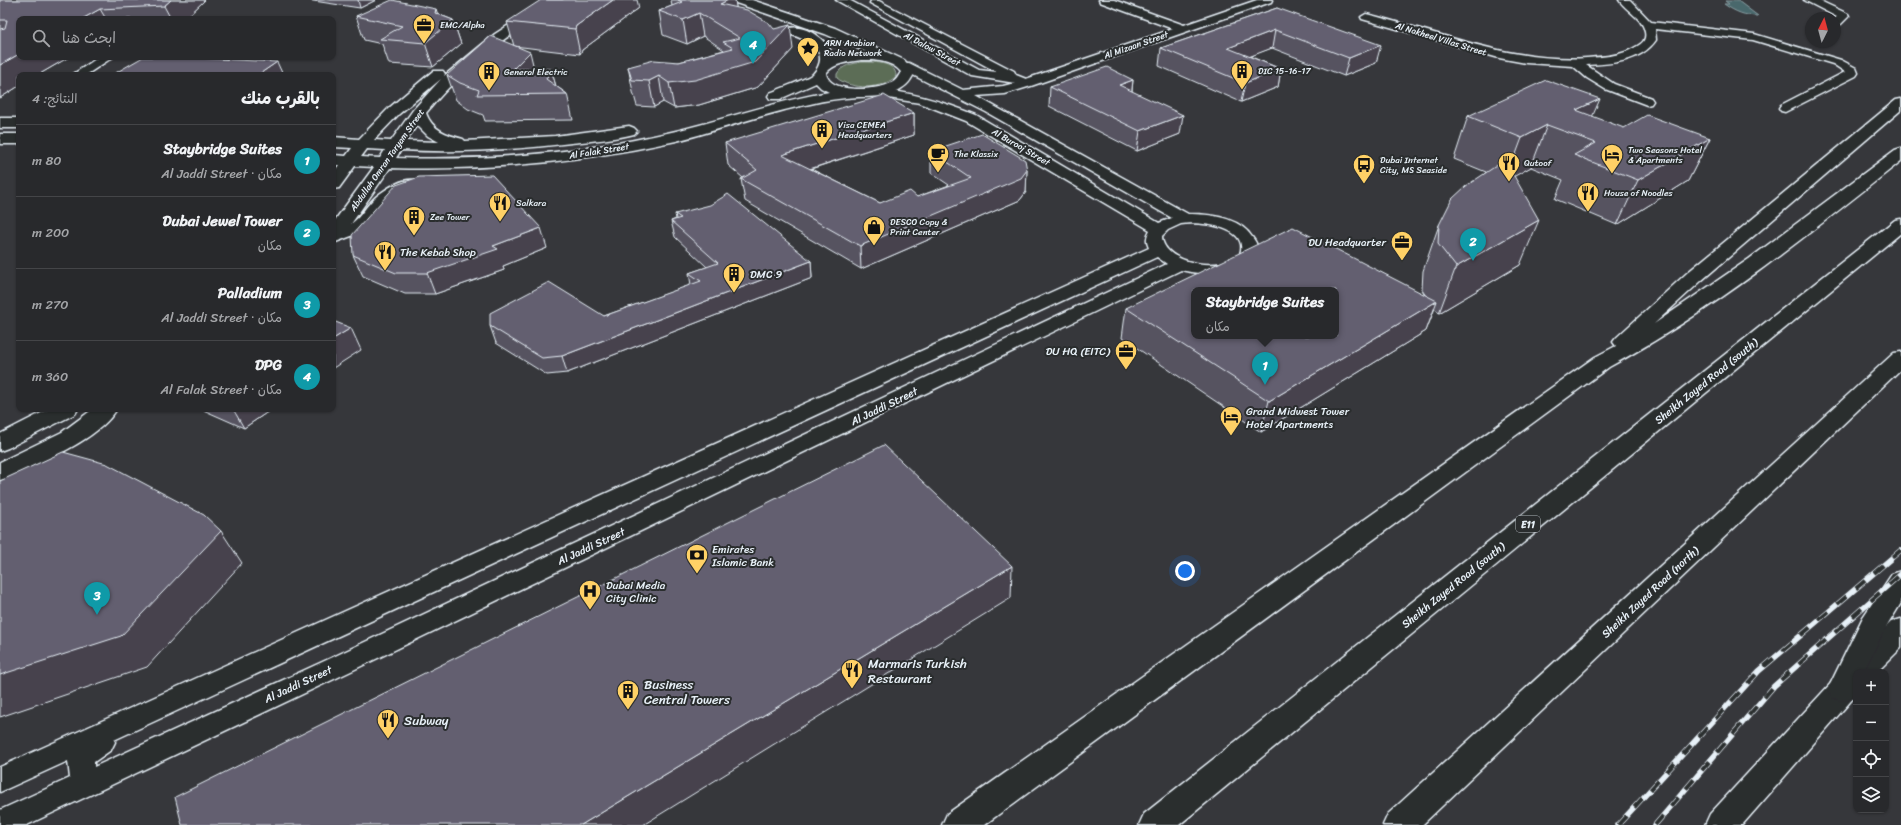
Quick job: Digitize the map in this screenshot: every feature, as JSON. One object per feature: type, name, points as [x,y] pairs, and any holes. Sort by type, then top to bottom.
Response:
[{"type":"main road","name":"Abdullah Omran Taryam Street","points":[[336,180],[362,144],[394,111],[483,36],[539,0]]},
{"type":"main road","name":"Abdullah Omran Taryam Street","points":[[336,230],[355,207],[418,113],[446,82],[506,32],[556,0]]},
{"type":"main road","points":[[738,6],[830,31],[872,49],[905,66]]},
{"type":"main road","points":[[738,6],[811,38],[821,45],[827,54],[822,71],[822,82],[830,87],[866,92]]},
{"type":"main road","name":"Al Falak Street","points":[[336,142],[397,146],[493,146],[575,139],[673,123],[771,97],[822,71],[835,61],[854,57],[876,56],[889,58]]},
{"type":"main road","name":"Al Falak Street","points":[[336,160],[454,165],[542,160],[632,146],[677,136],[802,100],[831,95],[888,89],[900,84],[906,78],[908,72],[905,66]]},
{"type":"main road","points":[[958,825],[1602,362],[1694,278],[1901,103]]},
{"type":"main road","points":[[336,134],[382,119],[394,111]]},
{"type":"main road","points":[[418,113],[420,121],[434,134],[460,142],[493,146]]},
{"type":"main road","points":[[0,123],[16,122]]},
{"type":"main road","points":[[0,139],[16,139]]},
{"type":"main road","points":[[1602,362],[1685,314],[1834,206],[1901,153]]},
{"type":"main road","points":[[336,237],[356,228],[366,221],[383,200],[411,183],[449,173],[542,160]]},
{"type":"main road","name":"Sheikh Zayed Road (south)","points":[[1155,825],[1901,224]]},
{"type":"main road","name":"Sheikh Zayed Road (north)","points":[[1399,825],[1900,359]]},
{"type":"main road","points":[[0,433],[44,412]]},
{"type":"main road","points":[[0,443],[61,412]]},
{"type":"main road","points":[[0,460],[98,412]]},
{"type":"main road","points":[[0,472],[81,430],[97,419],[102,412]]},
{"type":"main road","points":[[1857,669],[1873,625],[1901,581]]},
{"type":"main road","points":[[1863,669],[1901,630]]},
{"type":"main road","points":[[1721,825],[1853,679]]},
{"type":"street","name":"Al Dalow Street","points":[[841,0],[976,73],[1023,81]]},
{"type":"street","points":[[868,0],[1023,81]]},
{"type":"street","points":[[1104,0],[1185,29]]},
{"type":"street","name":"Al Mizaan Street","points":[[962,94],[1005,90],[1023,81],[1185,29],[1267,0]]},
{"type":"street","points":[[1624,0],[1648,25],[1754,37],[1837,62],[1852,71],[1852,73],[1785,108]]},
{"type":"street","points":[[1809,0],[1835,12]]},
{"type":"street","name":"Al Nakheel Villas Street","points":[[1366,17],[1412,29],[1460,46],[1488,53],[1532,60],[1576,62],[1613,59],[1639,51],[1645,47],[1651,39],[1651,30],[1648,25]]},
{"type":"street","points":[[83,72],[102,60]]},
{"type":"street","points":[[1576,62],[1588,74],[1607,85],[1647,101]]},
{"type":"street","name":"Al Burooj Street","points":[[905,66],[991,109],[1185,219]]},
{"type":"street","points":[[991,109],[995,100],[1005,90]]},
{"type":"street","name":"Al Burooj Street","points":[[866,92],[904,95],[923,99],[941,104],[971,118],[1159,229]]},
{"type":"street","points":[[1185,219],[1206,220],[1232,228],[1247,240],[1250,250],[1244,260],[1230,266],[1211,269],[1180,264],[1165,256],[1158,250],[1154,237],[1159,229],[1170,222],[1185,219]]},
{"type":"street","points":[[0,780],[1158,250]]},
{"type":"street","name":"Al Jaddi Street","points":[[0,824],[347,662],[1180,264]]},
{"type":"street","points":[[84,784],[79,767],[81,760],[93,747],[190,702],[209,690],[215,682]]},
{"type":"green space","points":[[861,62],[876,62],[888,65],[895,71],[896,76],[883,84],[867,87],[850,85],[837,78],[839,71],[848,65]]},
{"type":"water","points":[[1725,1],[1738,1],[1758,16],[1736,11],[1724,4],[1729,4]]},
{"type":"building","points":[[0,0],[171,0],[164,6],[100,9],[87,16],[16,16],[16,56],[0,65],[0,29],[5,28],[7,20],[0,20]]},
{"type":"building","points":[[392,0],[436,9],[435,13],[453,20],[425,43],[380,39],[402,26],[356,16]]},
{"type":"building","points":[[541,0],[613,0],[576,26],[575,29],[507,22]]},
{"type":"building","points":[[678,0],[728,0],[720,4],[747,10],[769,23],[774,29],[790,25],[755,62],[695,80],[669,83],[659,76],[649,81],[632,80],[628,67],[654,60],[679,62],[733,48],[723,42],[740,38],[699,13],[683,20],[659,11],[682,2]]},
{"type":"building","points":[[1277,8],[1381,45],[1349,58],[1275,30],[1228,48],[1281,69],[1245,83],[1161,48]]},
{"type":"building","points":[[491,36],[530,52],[513,69],[551,69],[546,79],[567,94],[477,95],[479,90],[460,83],[447,75]]},
{"type":"building","points":[[138,60],[236,60],[277,62],[262,72],[117,72]]},
{"type":"building","points":[[1107,67],[1133,80],[1119,85],[1183,115],[1140,131],[1050,87]]},
{"type":"building","points":[[1546,80],[1600,99],[1576,110],[1624,128],[1647,115],[1710,138],[1638,180],[1574,155],[1596,143],[1547,125],[1522,138],[1468,116]]},
{"type":"building","points":[[884,95],[914,113],[782,155],[880,203],[910,191],[917,197],[971,178],[931,151],[982,134],[1025,160],[1027,170],[1021,178],[860,246],[741,179],[757,170],[725,143]]},
{"type":"building","points":[[1505,160],[1539,220],[1456,267],[1438,244],[1439,225],[1452,199],[1466,186]]},
{"type":"building","points":[[492,175],[541,228],[493,246],[498,249],[427,273],[396,273],[353,255],[352,235],[396,185],[419,177]]},
{"type":"building","name":"DMC 9","points":[[728,194],[811,261],[562,356],[542,358],[490,326],[490,313],[549,282],[604,316],[701,281],[689,273],[718,263],[671,221],[681,218],[675,214],[710,205]]},
{"type":"building","points":[[1293,227],[1437,301],[1269,401],[1126,308]]},
{"type":"building","points":[[336,322],[351,328],[336,337]]},
{"type":"building","name":"Business Central Towers","points":[[884,445],[1012,566],[581,825],[182,825],[175,797]]},
{"type":"building","points":[[63,452],[107,464],[204,515],[221,531],[121,636],[0,675],[0,481]]},
{"type":"railway","points":[[1618,825],[1759,671],[1901,550]]},
{"type":"railway","points":[[1655,825],[1774,686],[1901,574]]},
{"type":"place","name":"EMC/Alpha","points":[[424,44]]},
{"type":"place","name":"DPG","points":[[753,64]]},
{"type":"place","name":"ARN Arabian Radio Network","points":[[808,68]]},
{"type":"place","name":"DIC 15-16-17","points":[[1242,90]]},
{"type":"place","name":"General Electric","points":[[489,92]]},
{"type":"place","name":"Visa CEMEA Headquarters","points":[[822,150]]},
{"type":"place","name":"The Klassix","points":[[938,174]]},
{"type":"place","name":"Two Seasons Hotel & Apartments","points":[[1612,174]]},
{"type":"place","name":"Qutoof","points":[[1509,182]]},
{"type":"place","name":"Dubai Internet City, MS Seaside","points":[[1364,184]]},
{"type":"place","name":"House of Noodles","points":[[1588,212]]},
{"type":"place","name":"Salkara","points":[[500,222]]},
{"type":"place","name":"Zee Tower","points":[[414,236]]},
{"type":"place","name":"DESCO Copy & Print Center","points":[[874,246]]},
{"type":"place","name":"Dubai Jewel Tower","points":[[1473,261]]},
{"type":"place","name":"DU Headquarter","points":[[1402,262]]},
{"type":"place","name":"The Kebab Shop","points":[[385,272]]},
{"type":"place","name":"DMC 9","points":[[734,294]]},
{"type":"place","name":"DU HQ (EITC)","points":[[1126,370]]},
{"type":"place","name":"Staybridge Suites","points":[[1265,385]]},
{"type":"place","name":"Grand Midwest Tower Hotel Apartments","points":[[1231,436]]},
{"type":"place","name":"Emirates Islamic Bank","points":[[697,574]]},
{"type":"place","name":"Dubai Media City Clinic","points":[[590,610]]},
{"type":"place","name":"Palladium","points":[[97,615]]},
{"type":"place","name":"Marmaris Turkish Restaurant","points":[[852,690]]},
{"type":"place","name":"Business Central Towers","points":[[628,710]]},
{"type":"place","name":"Subway","points":[[388,740]]}]
